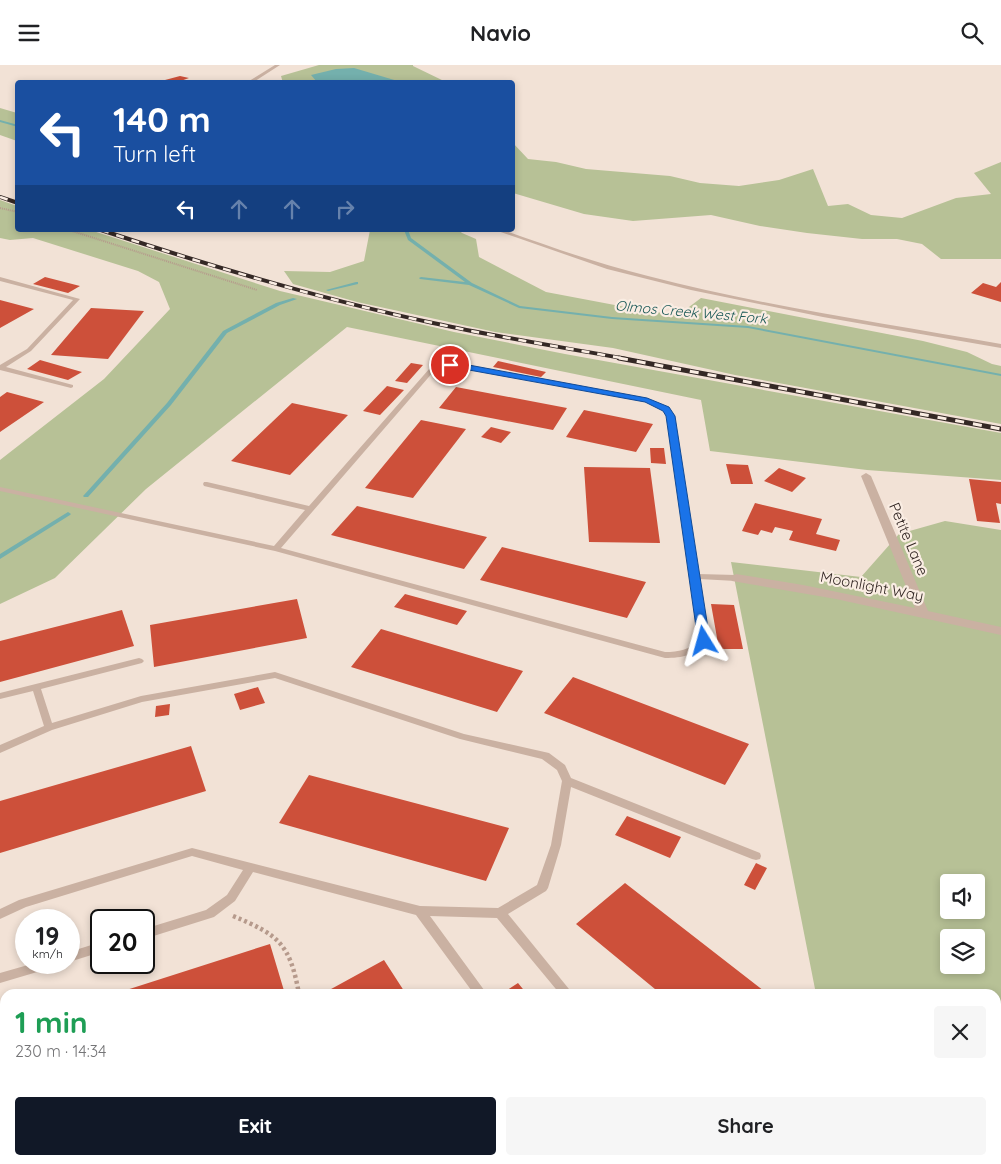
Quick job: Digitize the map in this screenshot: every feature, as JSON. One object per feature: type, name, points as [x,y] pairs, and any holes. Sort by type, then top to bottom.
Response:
[{"type":"street","name":"Petite Lane","points":[[866,475],[924,613]]},
{"type":"street","name":"Moonlight Way","points":[[736,578],[924,613],[1001,631]]},
{"type":"lane","points":[[253,80],[278,65]]},
{"type":"lane","points":[[504,232],[566,254],[645,277],[757,303],[1001,345]]},
{"type":"lane","points":[[0,279],[77,299],[29,350],[0,368]]},
{"type":"lane","points":[[0,489],[276,549],[665,655],[681,655],[697,648],[704,641],[671,416],[666,409],[647,400],[458,365],[432,369],[276,549]]},
{"type":"lane","points":[[0,368],[71,386]]},
{"type":"lane","points":[[207,484],[310,509]]},
{"type":"lane","points":[[695,576],[736,578]]},
{"type":"lane","points":[[0,696],[139,661]]},
{"type":"lane","points":[[0,749],[49,728],[141,699],[275,675],[463,737],[545,756],[561,768],[568,781],[556,845],[542,888],[500,913],[420,911],[192,851],[24,903],[0,914]]},
{"type":"lane","points":[[36,687],[49,728]]},
{"type":"lane","points":[[568,781],[756,856]]},
{"type":"lane","points":[[155,931],[210,914],[232,898],[251,867]]},
{"type":"lane","points":[[420,911],[477,989]]},
{"type":"lane","points":[[500,913],[563,989]]},
{"type":"lane","points":[[0,978],[15,974]]},
{"type":"path","points":[[0,208],[15,212]]},
{"type":"path","points":[[75,232],[256,290]]},
{"type":"path","points":[[216,909],[270,932],[285,949],[293,964],[298,989]]},
{"type":"green space","points":[[319,65],[413,65],[442,80],[282,80],[281,76]]},
{"type":"green space","points":[[0,108],[15,112],[15,140],[0,135]]},
{"type":"green space","points":[[515,145],[528,159],[556,162],[586,169],[670,176],[700,183],[739,186],[779,180],[813,169],[828,206],[848,204],[871,215],[902,218],[956,198],[991,194],[974,173],[1001,162],[1001,259],[941,259],[922,244],[897,239],[862,239],[807,233],[760,226],[711,215],[633,221],[584,214],[515,194]]},
{"type":"green space","points":[[0,200],[15,205],[15,232],[96,232],[280,291],[454,332],[1001,433],[1001,480],[867,470],[710,451],[701,400],[347,327],[146,489],[55,578],[0,604],[0,460],[104,379],[170,309],[159,282],[138,271],[33,238],[10,240],[0,238]]},
{"type":"green space","points":[[370,232],[461,232],[476,239],[479,257],[546,292],[663,313],[685,310],[701,298],[923,341],[967,352],[992,364],[1001,366],[1001,424],[735,375],[613,348],[495,332],[357,302],[293,284],[284,271],[330,272],[364,261]]},
{"type":"green space","points":[[945,521],[1001,530],[1001,989],[815,989],[731,562],[861,577],[899,534]]},
{"type":"water","points":[[354,68],[394,80],[315,80],[311,75],[336,69]]},
{"type":"building","points":[[180,76],[189,78],[183,80],[165,80]]},
{"type":"building","points":[[45,277],[80,286],[68,293],[33,284]]},
{"type":"building","points":[[1001,282],[1001,302],[971,293],[983,283],[996,287]]},
{"type":"building","points":[[0,300],[34,309],[0,328]]},
{"type":"building","points":[[91,308],[144,311],[108,359],[51,355]]},
{"type":"building","points":[[40,360],[82,372],[68,380],[27,369]]},
{"type":"building","points":[[498,361],[546,372],[541,377],[493,367]]},
{"type":"building","points":[[411,363],[423,365],[407,383],[395,381]]},
{"type":"building","points":[[387,386],[404,390],[380,415],[363,411]]},
{"type":"building","points":[[456,387],[567,408],[553,430],[439,408]]},
{"type":"building","points":[[7,392],[44,402],[0,432],[0,397]]},
{"type":"building","points":[[292,403],[348,415],[290,475],[231,461]]},
{"type":"building","points":[[584,410],[653,424],[636,452],[566,437]]},
{"type":"building","points":[[421,420],[466,429],[413,498],[365,488]]},
{"type":"building","points":[[491,427],[511,432],[501,443],[481,437]]},
{"type":"building","points":[[650,448],[664,448],[666,464],[651,463]]},
{"type":"building","points":[[726,464],[748,465],[753,484],[731,484]]},
{"type":"building","points":[[584,467],[650,468],[660,543],[589,542]]},
{"type":"building","points":[[779,468],[806,478],[792,492],[764,481]]},
{"type":"building","points":[[969,479],[1001,482],[1001,504],[996,503],[1000,523],[977,521]]},
{"type":"building","points":[[755,503],[822,519],[816,534],[840,540],[836,551],[789,540],[793,531],[775,527],[772,533],[761,530],[758,535],[742,531]]},
{"type":"building","points":[[357,506],[487,537],[464,569],[331,535]]},
{"type":"building","points":[[502,547],[646,582],[627,618],[480,580]]},
{"type":"building","points":[[405,594],[467,611],[457,625],[394,607]]},
{"type":"building","points":[[297,599],[307,638],[154,667],[150,625]]},
{"type":"building","points":[[711,604],[734,605],[743,649],[719,649]]},
{"type":"building","points":[[122,610],[134,646],[0,682],[0,641]]},
{"type":"building","points":[[381,629],[523,671],[497,712],[351,667]]},
{"type":"building","points":[[573,677],[749,744],[725,785],[544,713]]},
{"type":"building","points":[[258,687],[265,703],[240,710],[234,694]]},
{"type":"building","points":[[170,704],[169,715],[155,717],[156,706]]},
{"type":"building","points":[[191,746],[206,791],[0,853],[0,801]]},
{"type":"building","points":[[309,775],[509,828],[486,881],[279,823]]},
{"type":"building","points":[[627,816],[681,837],[670,858],[615,835]]},
{"type":"building","points":[[756,863],[767,868],[755,890],[744,885]]},
{"type":"building","points":[[625,883],[762,989],[655,989],[576,924]]},
{"type":"building","points":[[270,944],[284,989],[129,989]]},
{"type":"building","points":[[384,960],[403,989],[331,989]]},
{"type":"building","points":[[518,983],[523,989],[509,989]]},
{"type":"waterway","points":[[0,121],[15,125]]},
{"type":"waterway","name":"Olmos Creek West Fork","points":[[407,232],[409,239],[470,284],[519,307],[612,318],[748,327],[1001,375]]},
{"type":"waterway","points":[[421,278],[469,284]]},
{"type":"waterway","points":[[328,290],[356,283]]},
{"type":"waterway","points":[[86,496],[169,404],[225,332],[278,304],[295,299]]},
{"type":"waterway","points":[[0,557],[68,514]]},
{"type":"railway","points":[[0,197],[15,202]]},
{"type":"railway","points":[[107,232],[307,293],[391,314],[626,359]]},
{"type":"railway","points":[[619,358],[1001,429]]},
{"type":"route","points":[[450,365],[647,400],[666,409],[671,416],[704,641]]}]
